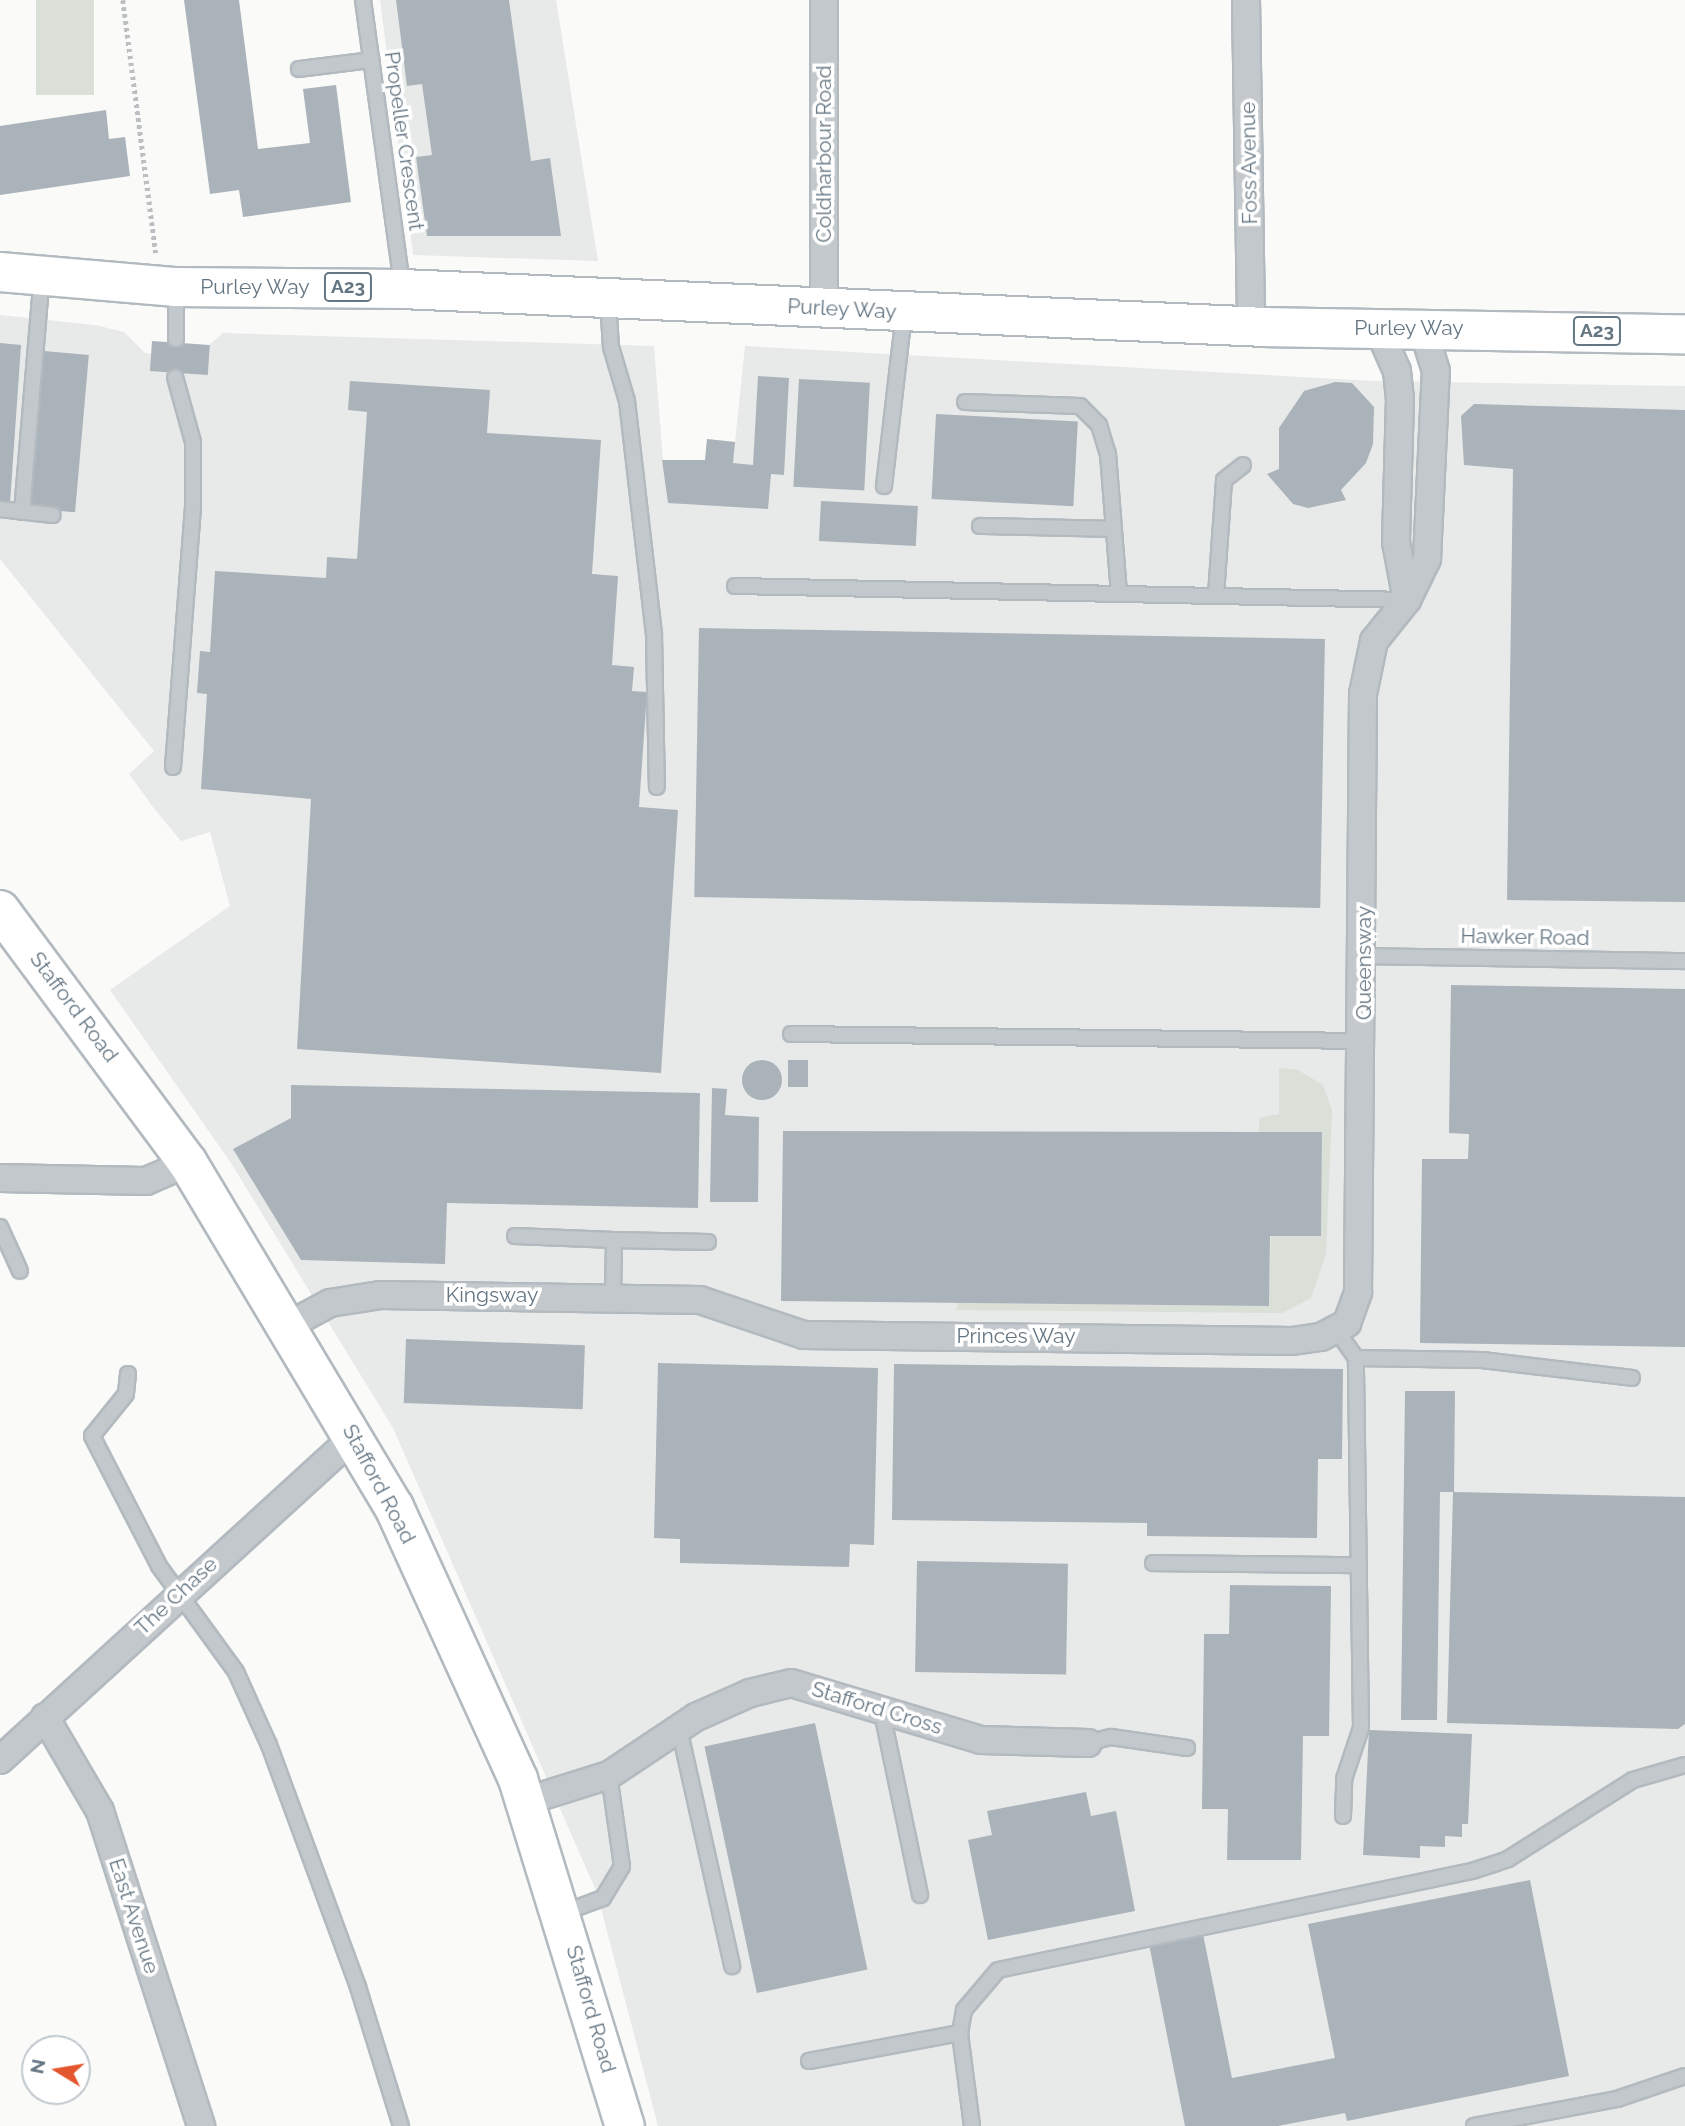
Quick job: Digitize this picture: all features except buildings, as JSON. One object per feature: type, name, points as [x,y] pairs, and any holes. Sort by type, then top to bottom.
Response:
[{"type":"main road","name":"Purley Way","points":[[0,272],[168,287],[402,289],[1251,326],[1685,334]]},
{"type":"main road","name":"Stafford Road","points":[[0,910],[188,1163],[290,1324],[355,1436],[421,1565],[526,1801],[563,1913],[625,2126]]},
{"type":"street","name":"Coldharbour Road","points":[[824,0],[824,308]]},
{"type":"street","name":"Foss Avenue","points":[[1246,0],[1251,326]]},
{"type":"street","points":[[1378,328],[1397,371],[1400,398],[1396,542],[1407,600]]},
{"type":"street","name":"Queensway","points":[[1336,1331],[1358,1292],[1364,1041],[1365,682],[1374,641],[1407,600],[1427,559],[1436,371],[1423,330]]},
{"type":"street","points":[[0,1178],[146,1181],[188,1163]]},
{"type":"street","name":"Kingsway","points":[[290,1324],[330,1304],[381,1295],[700,1300]]},
{"type":"street","name":"Princes Way","points":[[700,1300],[804,1335],[1292,1341],[1336,1331]]},
{"type":"street","name":"The Chase","points":[[0,1760],[178,1594],[355,1436]]},
{"type":"street","name":"Stafford Cross","points":[[526,1801],[609,1775],[679,1728],[750,1692],[791,1683],[981,1740],[1088,1743]]},
{"type":"street","name":"East Avenue","points":[[45,1717],[100,1811],[201,2126]]},
{"type":"lane","name":"Propeller Crescent","points":[[363,0],[402,289]]},
{"type":"lane","points":[[299,69],[372,60]]},
{"type":"lane","points":[[22,512],[42,276]]},
{"type":"lane","points":[[168,287],[176,340]]},
{"type":"lane","points":[[608,299],[611,347],[627,401],[652,622],[657,787]]},
{"type":"lane","points":[[884,486],[904,312]]},
{"type":"lane","points":[[173,766],[193,507],[193,442],[175,377]]},
{"type":"lane","points":[[965,402],[1080,406],[1099,425],[1108,454],[1110,529],[1119,593]]},
{"type":"lane","points":[[1216,595],[1224,480],[1243,465]]},
{"type":"lane","points":[[0,509],[53,515]]},
{"type":"lane","points":[[980,526],[1110,529]]},
{"type":"lane","points":[[735,586],[1407,600]]},
{"type":"lane","name":"Hawker Road","points":[[1364,956],[1685,961]]},
{"type":"lane","points":[[791,1034],[1364,1041]]},
{"type":"lane","points":[[0,1227],[20,1271]]},
{"type":"lane","points":[[515,1236],[708,1242]]},
{"type":"lane","points":[[613,1298],[614,1240]]},
{"type":"lane","points":[[1336,1331],[1356,1358],[1355,1565],[1363,1586],[1361,1728],[1344,1779],[1343,1816]]},
{"type":"lane","points":[[1356,1358],[1482,1360],[1632,1378]]},
{"type":"lane","points":[[128,1374],[126,1394],[92,1436],[178,1594],[236,1672],[269,1745],[358,1987],[401,2126]]},
{"type":"lane","points":[[1153,1563],[1355,1565]]},
{"type":"lane","points":[[881,1708],[920,1895]]},
{"type":"lane","points":[[679,1728],[732,1966]]},
{"type":"lane","points":[[1088,1743],[1111,1737],[1187,1748]]},
{"type":"lane","points":[[972,2126],[960,2033],[964,2010],[998,1970],[1475,1870],[1508,1859],[1633,1780],[1685,1765]]},
{"type":"lane","points":[[563,1913],[603,1898],[622,1866],[609,1775]]},
{"type":"lane","points":[[809,2060],[960,2033]]},
{"type":"lane","points":[[1474,2126],[1617,2099],[1685,2076]]},
{"type":"path","points":[[123,0],[168,287]]},
{"type":"shaded area","points":[[36,0],[94,0],[94,95],[36,95]]},
{"type":"shaded area","points":[[380,0],[556,0],[598,261],[413,255]]},
{"type":"shaded area","points":[[0,315],[95,325],[124,332],[145,353],[209,360],[210,344],[223,333],[654,346],[663,460],[705,460],[707,439],[735,442],[745,346],[1374,381],[1685,386],[1685,2126],[658,2126],[597,1893],[393,1428],[231,1163],[110,990],[230,906],[210,832],[181,841],[156,811],[129,774],[154,751],[0,559]]},
{"type":"shaded area","points":[[1279,1068],[1298,1070],[1323,1085],[1332,1110],[1326,1254],[1311,1298],[1282,1313],[956,1310],[958,1303],[1269,1306],[1271,1236],[1321,1236],[1322,1132],[1259,1134],[1259,1118],[1279,1114]]}]
